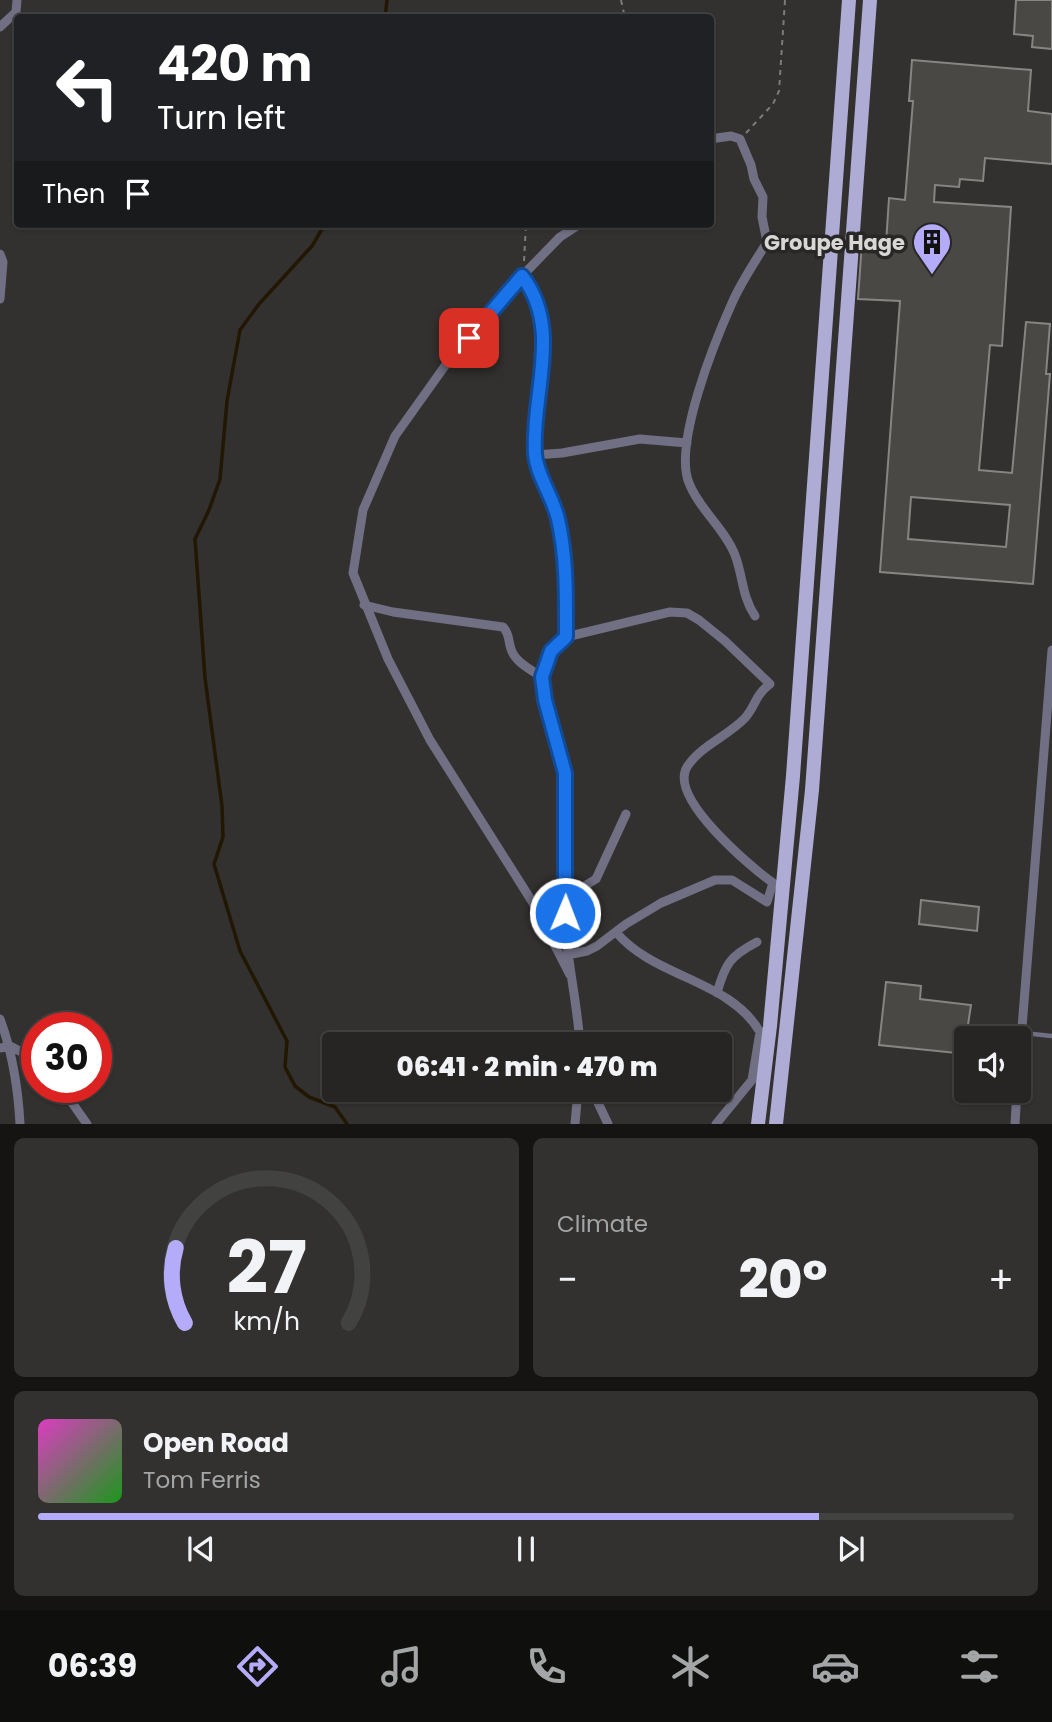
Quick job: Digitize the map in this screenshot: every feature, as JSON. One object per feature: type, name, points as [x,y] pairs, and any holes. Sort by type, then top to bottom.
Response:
[{"type":"main road","points":[[758,1124],[770,1026],[793,776],[849,0]]},
{"type":"main road","points":[[776,1124],[812,790],[870,0]]},
{"type":"street","points":[[0,27],[16,12],[17,0]]},
{"type":"street","points":[[714,138],[731,136],[740,139],[762,197],[762,218],[767,243],[733,300],[697,398],[684,465],[689,483],[735,554],[747,604],[755,616]]},
{"type":"street","points":[[570,975],[533,903],[429,740],[388,659],[352,573],[363,510],[395,436],[447,363],[522,276],[560,237],[574,228]]},
{"type":"street","points":[[0,254],[3,262],[0,299]]},
{"type":"street","points":[[522,276],[536,296],[542,327],[544,350],[535,455],[559,522],[565,574],[566,637]]},
{"type":"street","points":[[535,455],[640,439],[687,443]]},
{"type":"street","points":[[364,605],[393,612],[503,627],[507,631],[513,653],[526,667],[542,677]]},
{"type":"street","points":[[567,956],[587,951],[661,903],[715,880],[732,880],[767,902],[772,883],[749,865],[704,821],[686,787],[684,775],[688,766],[704,751],[746,717],[758,692],[770,684],[725,641],[687,613],[670,612],[566,637],[551,651],[542,677],[545,700],[565,773],[564,928],[567,956],[578,1032]]},
{"type":"street","points":[[1023,1026],[1051,696],[1052,650]]},
{"type":"street","points":[[565,898],[596,879],[626,814]]},
{"type":"street","points":[[616,932],[633,950],[742,1007],[760,1032],[752,1080],[716,1124]]},
{"type":"street","points":[[717,993],[727,962],[739,951],[757,942]]},
{"type":"street","points":[[0,1019],[5,1047],[15,1069],[20,1124]]},
{"type":"street","points":[[575,1124],[578,1102]]},
{"type":"street","points":[[598,1102],[608,1124]]},
{"type":"street","points":[[72,1103],[87,1124]]},
{"type":"street","points":[[1015,1124],[1016,1103]]},
{"type":"lane","points":[[1031,1034],[1052,1036]]},
{"type":"path","points":[[740,139],[773,104],[779,91],[785,0]]},
{"type":"path","points":[[522,276],[526,228]]},
{"type":"building","points":[[1016,0],[1052,0],[1052,49],[1032,47],[1033,36],[1014,34]]},
{"type":"building","points":[[912,60],[1031,70],[1028,111],[1052,114],[1052,164],[985,158],[983,181],[960,179],[959,187],[935,185],[934,202],[1011,207],[1002,346],[990,345],[979,470],[1012,473],[1026,322],[1050,324],[1046,374],[1050,374],[1033,584],[880,572],[900,301],[858,299],[862,242],[886,244],[889,198],[905,200],[913,101],[909,101]],"holes":[[[911,497],[1010,505],[1006,547],[908,539]]]},
{"type":"building","points":[[921,900],[979,907],[977,931],[919,924]]},
{"type":"building","points":[[886,982],[921,986],[920,999],[971,1005],[968,1026],[954,1026],[954,1053],[879,1045]]},
{"type":"waterway","points":[[385,14],[387,0]]},
{"type":"waterway","points":[[323,228],[312,246],[259,304],[240,330],[227,401],[220,479],[195,539],[205,678],[222,806],[223,837],[214,864],[240,951],[287,1041],[285,1067],[295,1086],[309,1097],[335,1107],[347,1124]]},
{"type":"place","name":"Groupe Hage","points":[[932,276]]},
{"type":"route","points":[[469,338],[522,276],[536,296],[539,306],[544,350],[535,455],[554,502],[564,562],[566,637],[551,651],[542,677],[545,700],[565,773],[565,913]]}]
